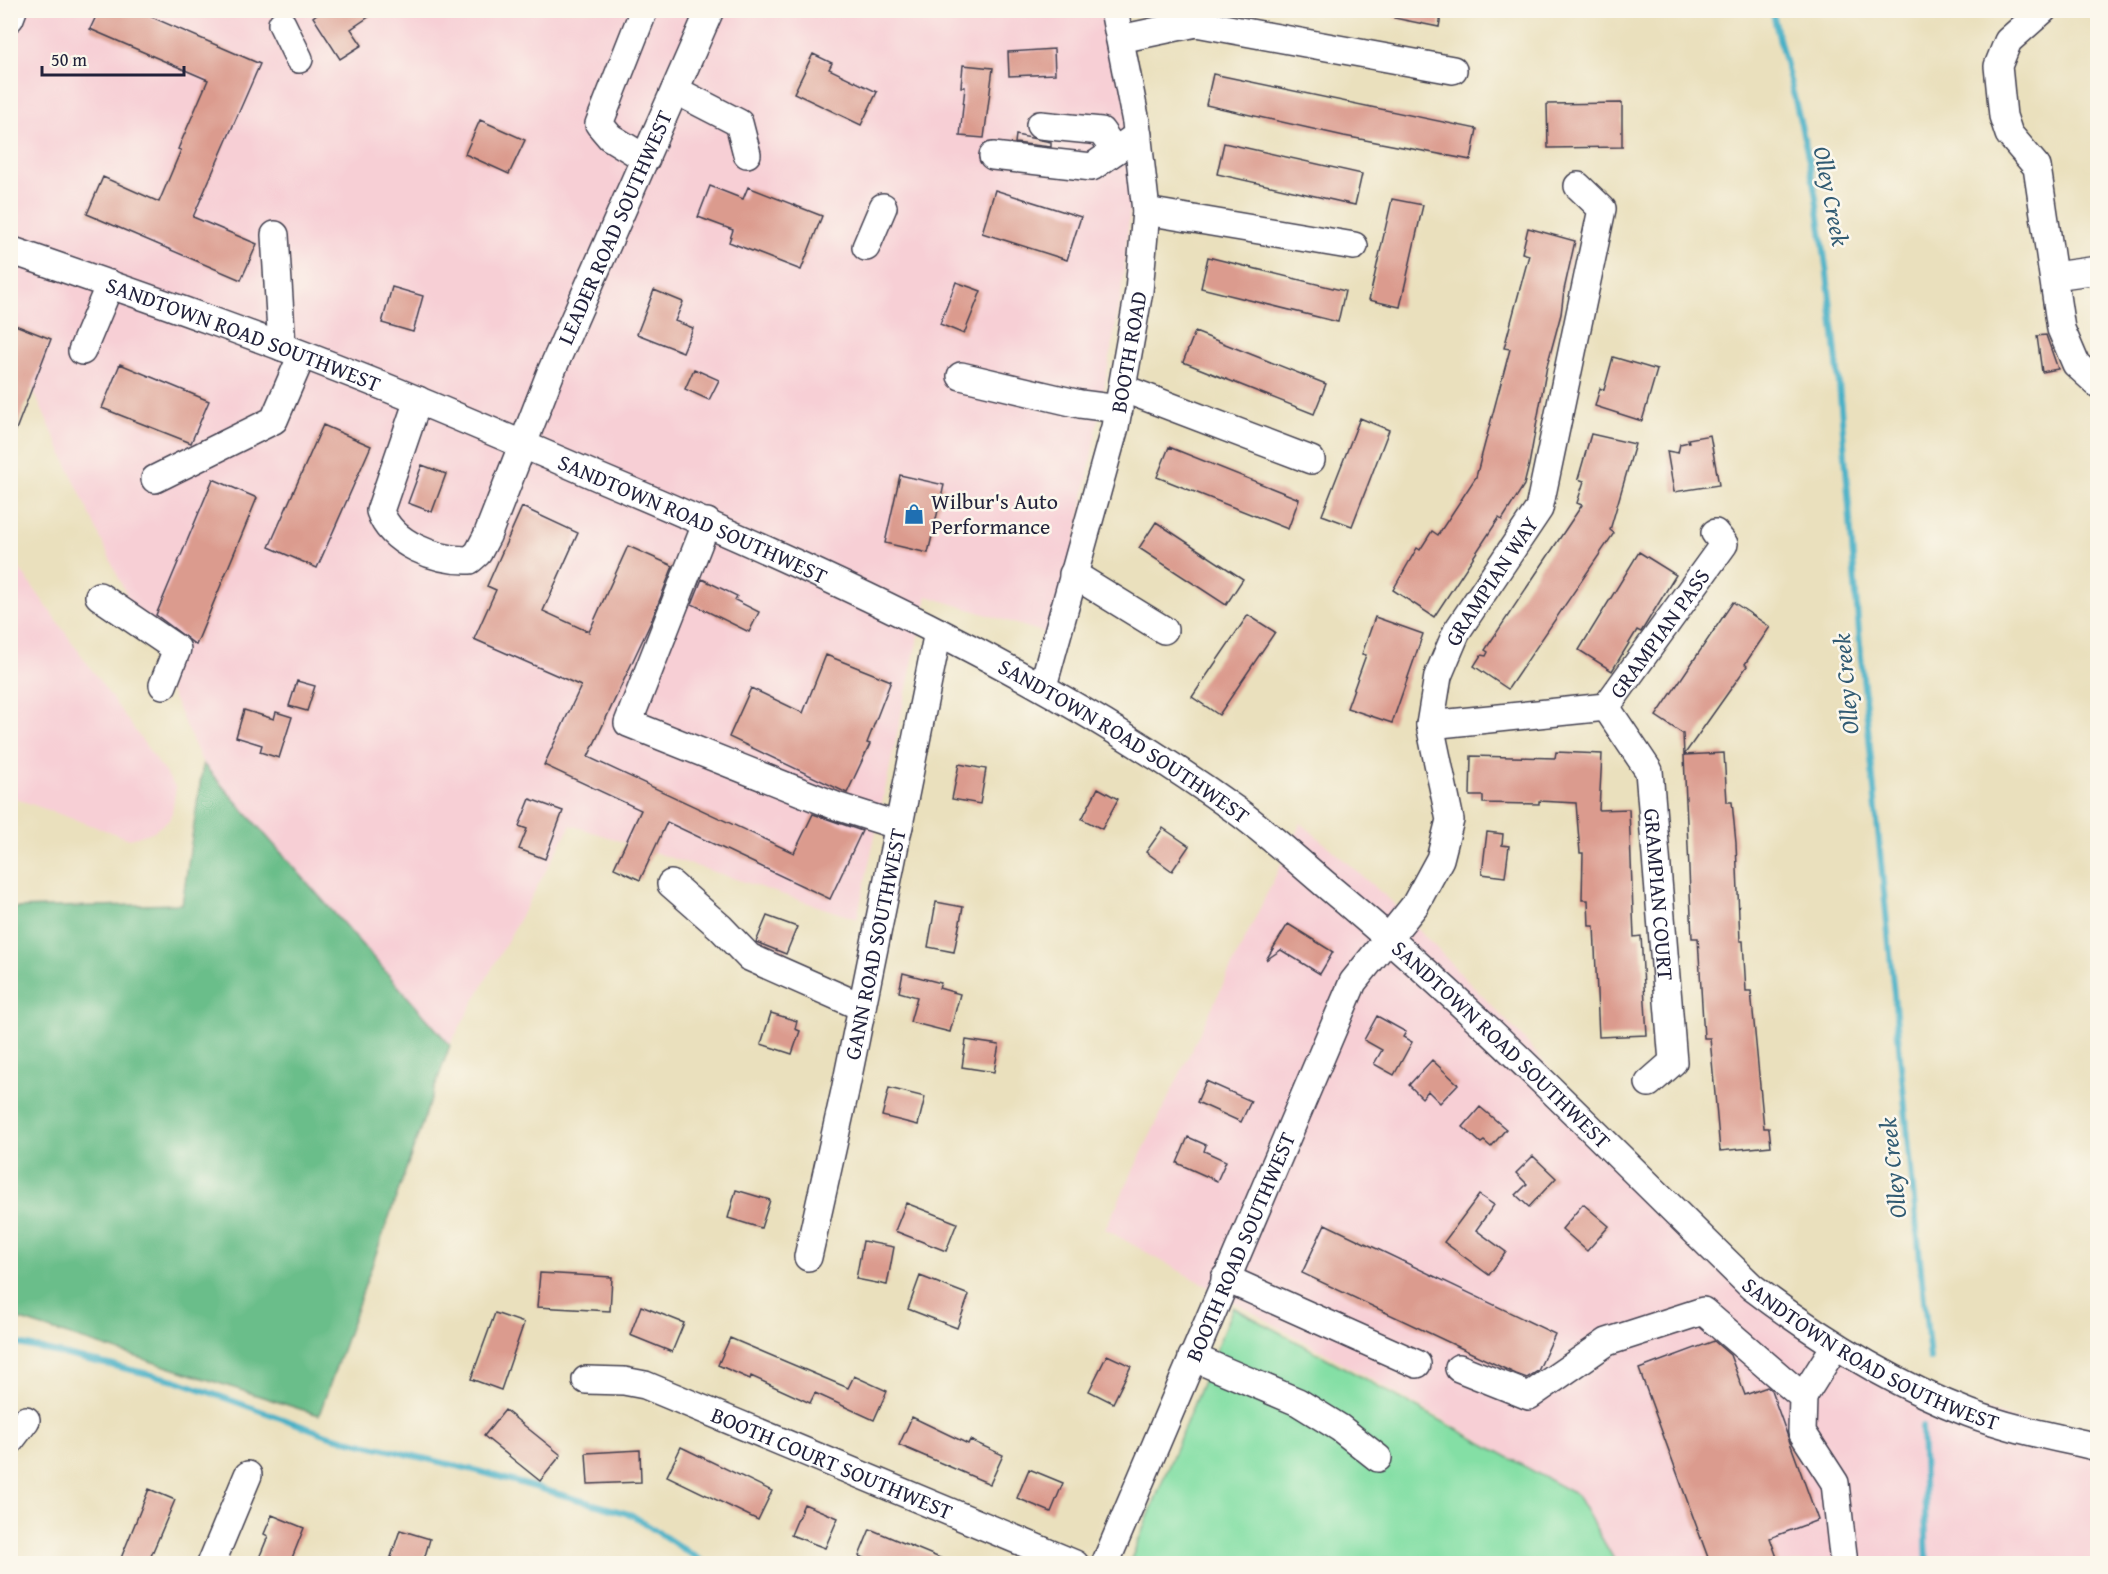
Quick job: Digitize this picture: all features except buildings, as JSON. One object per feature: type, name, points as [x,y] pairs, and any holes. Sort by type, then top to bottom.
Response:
[{"type":"street","points":[[10,18],[13,10]]},
{"type":"street","points":[[644,10],[599,124],[610,137],[646,159]]},
{"type":"street","name":"LEADER ROAD SOUTHWEST","points":[[418,400],[380,511],[383,520],[394,532],[424,550],[458,560],[470,560],[478,553],[551,372],[710,10]]},
{"type":"street","name":"BOOTH ROAD","points":[[1042,686],[1120,398],[1139,291],[1146,211],[1138,135],[1114,10]]},
{"type":"street","points":[[2043,10],[2008,42],[1998,66],[2003,116],[2009,134],[2037,167],[2061,329],[2076,364],[2097,384]]},
{"type":"street","points":[[1120,39],[1196,23],[1453,70]]},
{"type":"street","points":[[282,24],[299,59]]},
{"type":"street","points":[[675,90],[739,123],[747,154]]},
{"type":"street","points":[[1040,125],[1101,131],[1115,151]]},
{"type":"street","points":[[993,156],[1092,167],[1138,135]]},
{"type":"street","name":"GRAMPIAN WAY","points":[[1389,937],[1415,905],[1440,859],[1450,820],[1430,724],[1438,676],[1457,631],[1539,509],[1602,209],[1578,186]]},
{"type":"street","points":[[866,247],[883,207]]},
{"type":"street","points":[[1146,211],[1354,246]]},
{"type":"street","points":[[154,479],[274,420],[292,351],[274,236]]},
{"type":"street","name":"SANDTOWN ROAD SOUTHWEST","points":[[10,250],[110,284],[418,400],[707,522],[938,632],[1042,686],[1156,756],[1240,814],[1389,937],[1537,1076],[1752,1287],[1835,1346],[1932,1397],[1970,1413],[2013,1427],[2097,1447]]},
{"type":"street","points":[[2054,276],[2097,270]]},
{"type":"street","points":[[82,351],[110,284]]},
{"type":"street","points":[[962,376],[1080,404],[1120,398],[1311,460]]},
{"type":"street","points":[[707,522],[628,723],[836,806],[899,826]]},
{"type":"street","name":"GRAMPIAN PASS","points":[[1430,724],[1606,707],[1724,544],[1715,533]]},
{"type":"street","points":[[1073,574],[1164,630]]},
{"type":"street","points":[[99,596],[177,649],[163,685]]},
{"type":"street","name":"GANN ROAD SOUTHWEST","points":[[808,1257],[862,1007],[938,632]]},
{"type":"street","name":"GRAMPIAN COURT","points":[[1606,707],[1649,771],[1673,1062],[1649,1083]]},
{"type":"street","points":[[671,884],[720,927],[749,957],[862,1007]]},
{"type":"street","name":"BOOTH ROAD SOUTHWEST","points":[[1105,1563],[1353,982],[1389,937]]},
{"type":"street","points":[[1226,1278],[1417,1364]]},
{"type":"street","points":[[1459,1368],[1529,1396],[1607,1342],[1703,1311],[1803,1397]]},
{"type":"street","points":[[1835,1346],[1803,1397],[1802,1432],[1835,1483],[1844,1563]]},
{"type":"street","points":[[1192,1357],[1298,1402],[1340,1428],[1378,1458]]},
{"type":"street","name":"BOOTH COURT SOUTHWEST","points":[[586,1380],[624,1381],[645,1385],[1012,1540],[1075,1563]]},
{"type":"street","points":[[211,1563],[248,1475]]},
{"type":"shaded area","points":[[10,11],[1102,11],[1139,126],[1121,297],[1058,637],[927,596],[857,919],[571,825],[450,1045],[203,764],[11,341]]},
{"type":"shaded area","points":[[10,555],[176,788],[171,818],[153,832],[130,839],[11,797]]},
{"type":"shaded area","points":[[1301,823],[1391,901],[1523,1038],[1670,1208],[1837,1360],[2015,1420],[2097,1436],[2097,1563],[1616,1563],[1577,1495],[1105,1229]]},
{"type":"green space","points":[[203,764],[450,1045],[319,1415],[11,1317],[11,908],[182,904]]},
{"type":"green space","points":[[1233,1307],[1577,1495],[1616,1563],[1129,1564]]},
{"type":"waterway","name":"Olley Creek","points":[[1772,10],[1810,165],[1827,273],[1844,441],[1870,753],[1930,1359]]},
{"type":"waterway","points":[[10,1342],[175,1380],[330,1436],[478,1471],[632,1515],[706,1564]]},
{"type":"waterway","name":"Olley Creek","points":[[1922,1427],[1927,1564]]},
{"type":"place","name":"Wilbur's Auto Performance","points":[[914,514]]}]
